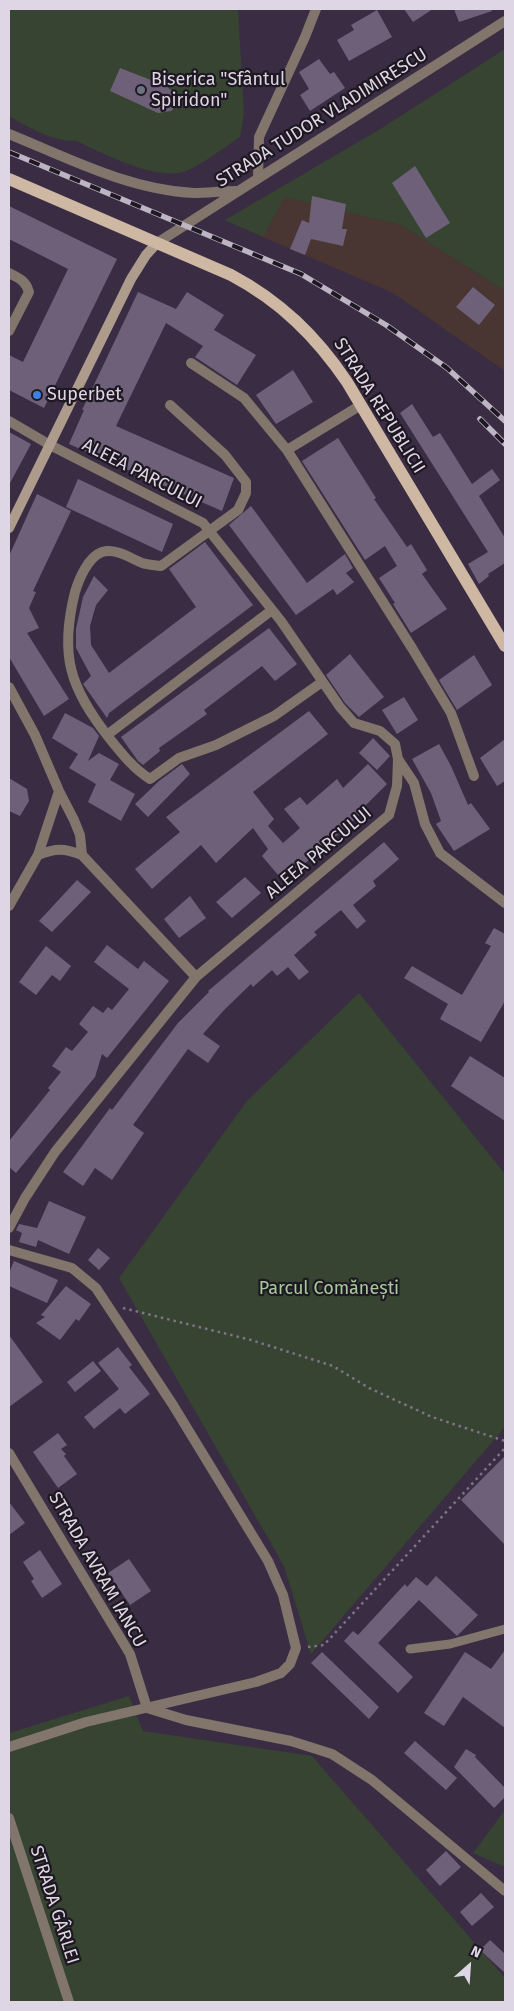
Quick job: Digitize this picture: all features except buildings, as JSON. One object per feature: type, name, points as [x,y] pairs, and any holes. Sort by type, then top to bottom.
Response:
[{"type":"main road","name":"STRADA REPUBLICII","points":[[9,179],[231,275],[277,304],[320,344],[360,405],[505,646]]},
{"type":"street","points":[[258,177],[259,137],[316,9]]},
{"type":"street","name":"STRADA TUDOR VLADIMIRESCU","points":[[157,243],[505,21]]},
{"type":"street","points":[[9,134],[98,171],[157,188],[194,193],[237,191]]},
{"type":"street","points":[[9,528],[131,279],[146,255],[157,243]]},
{"type":"street","points":[[9,272],[22,279],[29,292],[9,331]]},
{"type":"street","points":[[191,363],[244,398],[287,450],[451,713],[474,776]]},
{"type":"street","points":[[170,405],[225,455],[246,482],[246,493],[238,510],[209,529],[161,566],[143,564],[118,552],[102,552],[90,562],[78,581],[69,616],[68,648],[72,675],[84,705],[107,736],[139,772],[150,779],[179,758],[216,745],[274,716],[322,682]]},
{"type":"street","points":[[287,450],[360,405]]},
{"type":"street","name":"ALEEA PARCULUI","points":[[9,421],[50,446],[203,523],[272,610],[322,682],[354,723],[380,731],[395,744],[398,759],[397,786],[389,815],[196,977],[56,1152],[25,1198],[9,1228]]},
{"type":"street","points":[[107,736],[272,610]]},
{"type":"street","points":[[9,687],[35,735],[58,791],[67,804],[80,835],[82,856]]},
{"type":"street","points":[[398,759],[414,783],[425,824],[440,853],[505,903]]},
{"type":"street","points":[[9,906],[38,855],[58,791]]},
{"type":"street","points":[[38,855],[52,849],[64,848],[82,856],[196,977]]},
{"type":"street","points":[[9,1250],[72,1268],[96,1288],[173,1406],[268,1561],[283,1595],[292,1624],[296,1648],[290,1664],[280,1673],[256,1682],[86,1722],[9,1747]]},
{"type":"street","name":"STRADA AVRAM IANCU","points":[[9,1453],[130,1654],[147,1708]]},
{"type":"street","points":[[147,1708],[186,1720],[291,1741],[332,1754],[372,1780],[505,1891]]},
{"type":"street","name":"STRADA GÂRLEI","points":[[9,1818],[69,2002]]},
{"type":"lane","points":[[410,1649],[450,1644],[505,1629]]},
{"type":"path","points":[[107,1304],[251,1340],[325,1363],[369,1388],[432,1417],[505,1441]]},
{"type":"path","points":[[296,1648],[324,1645],[505,1448]]},
{"type":"shaded area","points":[[285,196],[401,225],[505,291],[505,371],[393,293],[263,237]]},
{"type":"green space","points":[[9,9],[238,9],[244,114],[240,137],[193,168],[179,173],[167,173],[153,172],[140,168],[76,141],[58,139],[25,125],[9,116]]},
{"type":"green space","points":[[505,49],[505,291],[401,225],[285,197],[263,237],[225,220],[382,128]]},
{"type":"green space","name":"Parcul Comănești","points":[[359,993],[505,1174],[505,1427],[311,1654],[284,1566],[119,1278],[247,1101]]},
{"type":"green space","points":[[129,1696],[143,1731],[312,1756],[505,1978],[505,2002],[9,2002],[9,1733]]},
{"type":"green space","points":[[505,1810],[505,1867],[473,1853]]},
{"type":"railway","points":[[9,152],[301,274],[386,325],[447,368],[505,421]]},
{"type":"railway","points":[[480,419],[505,444]]},
{"type":"place","name":"Biserica \"Sfântul Spiridon\"","points":[[141,90]]},
{"type":"place","name":"Superbet","points":[[37,395]]}]
